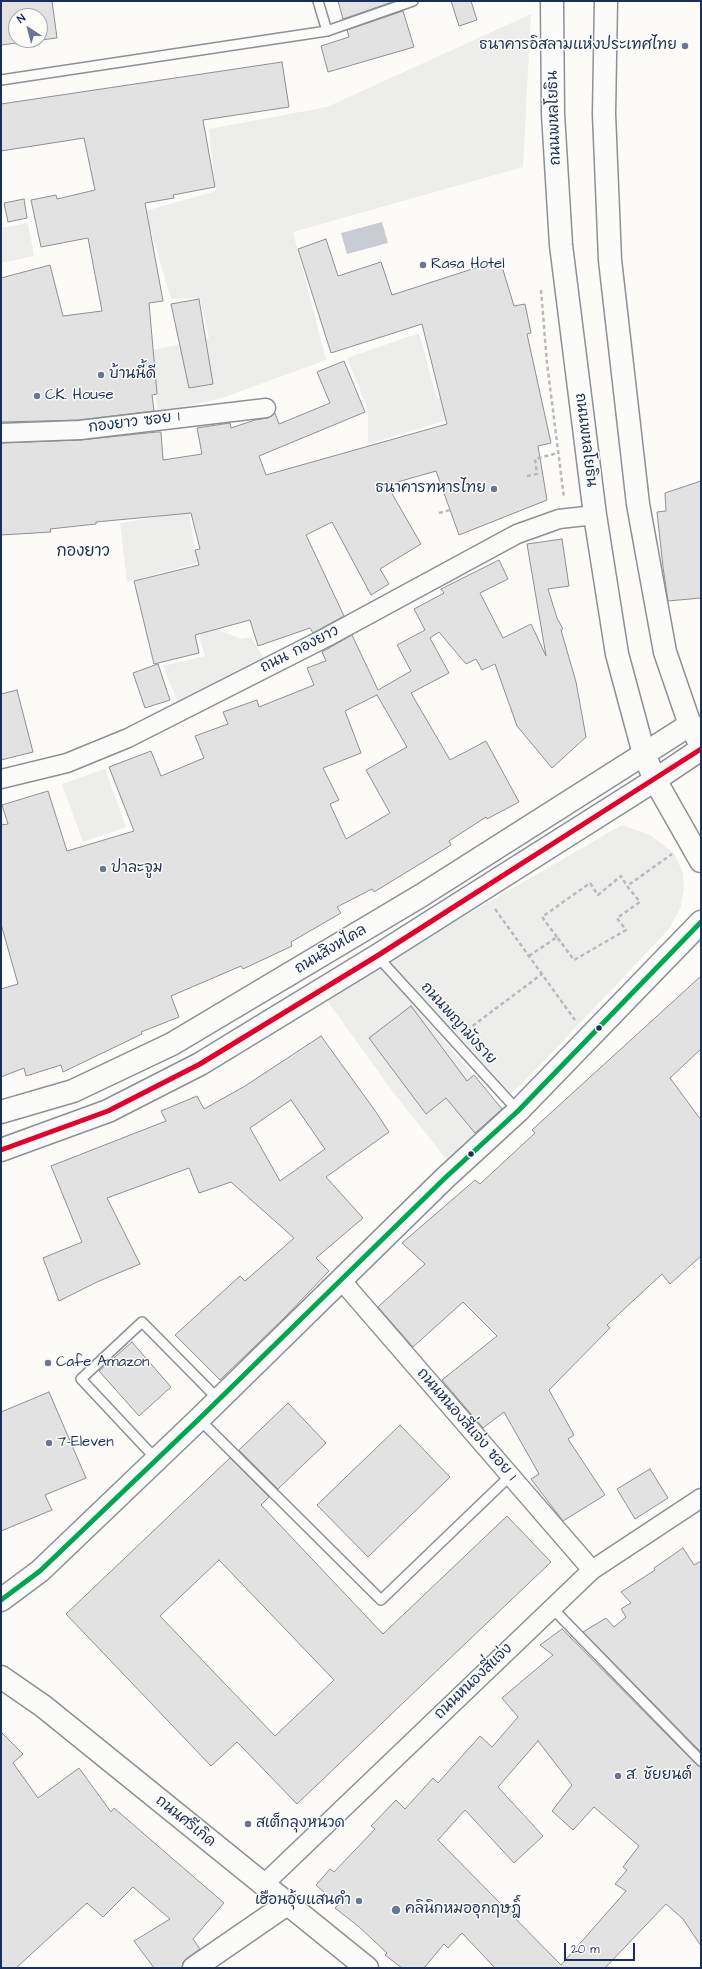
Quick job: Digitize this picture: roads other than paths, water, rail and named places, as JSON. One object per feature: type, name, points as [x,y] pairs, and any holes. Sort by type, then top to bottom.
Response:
[{"type":"main road","name":"ถนนพหลโยธิน","points":[[552,1],[553,114],[561,245],[594,515],[617,654],[644,754],[655,780],[701,861]]},
{"type":"main road","points":[[606,1],[604,114],[610,260],[638,504],[665,652],[691,724],[701,746]]},
{"type":"main road","name":"ถนนสิงหไคล","points":[[1,1112],[73,1091],[172,1044],[422,895],[691,724]]},
{"type":"main road","name":"ถนนสิงหไคล","points":[[1,1150],[108,1111],[186,1072],[482,891],[701,749]]},
{"type":"main road","points":[[1,1600],[40,1571],[200,1419],[445,1178],[518,1111],[701,922]]},
{"type":"main road","name":"ถนนศรีเกิด","points":[[1,1677],[44,1706],[367,1968]]},
{"type":"main road","points":[[198,1967],[287,1904]]},
{"type":"street","name":"กองยาว ซอย 1","points":[[1,433],[80,430],[266,408]]},
{"type":"street","name":"ถนน กองยาว","points":[[1,778],[67,763],[128,738],[327,637],[517,534],[559,519],[594,515]]},
{"type":"street","name":"ถนนหนองสี่แจ่ง ซอย 1","points":[[341,1280],[592,1570]]},
{"type":"street","name":"ถนนหนองสี่แจ่ง","points":[[263,1884],[592,1570],[701,1498]]},
{"type":"lane","points":[[318,1],[327,31]]},
{"type":"lane","points":[[1,80],[327,31],[413,1]]},
{"type":"lane","name":"ถนนพญามังราย","points":[[377,956],[518,1111]]},
{"type":"lane","points":[[157,1460],[81,1379],[142,1322],[218,1400]]},
{"type":"lane","points":[[200,1419],[381,1600],[510,1476]]},
{"type":"lane","points":[[552,1608],[701,1762]]},
{"type":"place","name":"ธนาคารอิสลามแห่งประเทศไทย","points":[[685,46]]},
{"type":"place","name":"Rasa Hotel","points":[[423,265]]},
{"type":"place","name":"บ้านนี้ดี","points":[[101,375]]},
{"type":"place","name":"CK. House","points":[[37,396]]},
{"type":"place","name":"ธนาคารทหารไทย","points":[[494,489]]},
{"type":"place","name":"ปาละจูม","points":[[103,869]]},
{"type":"place","name":"Cafe Amazon","points":[[48,1363]]},
{"type":"place","name":"7-Eleven","points":[[49,1443]]},
{"type":"place","name":"ส. ชัยยนต์","points":[[618,1776]]},
{"type":"place","name":"สเต็กลุงหนวด","points":[[248,1824]]},
{"type":"place","name":"เฮือนอุ้ยแสนคำ","points":[[359,1901]]},
{"type":"place","name":"คลินิกหมออุกฤษฎิ์","points":[[396,1910]]},
{"type":"district","name":"กองยาว","points":[[83,553]]}]
